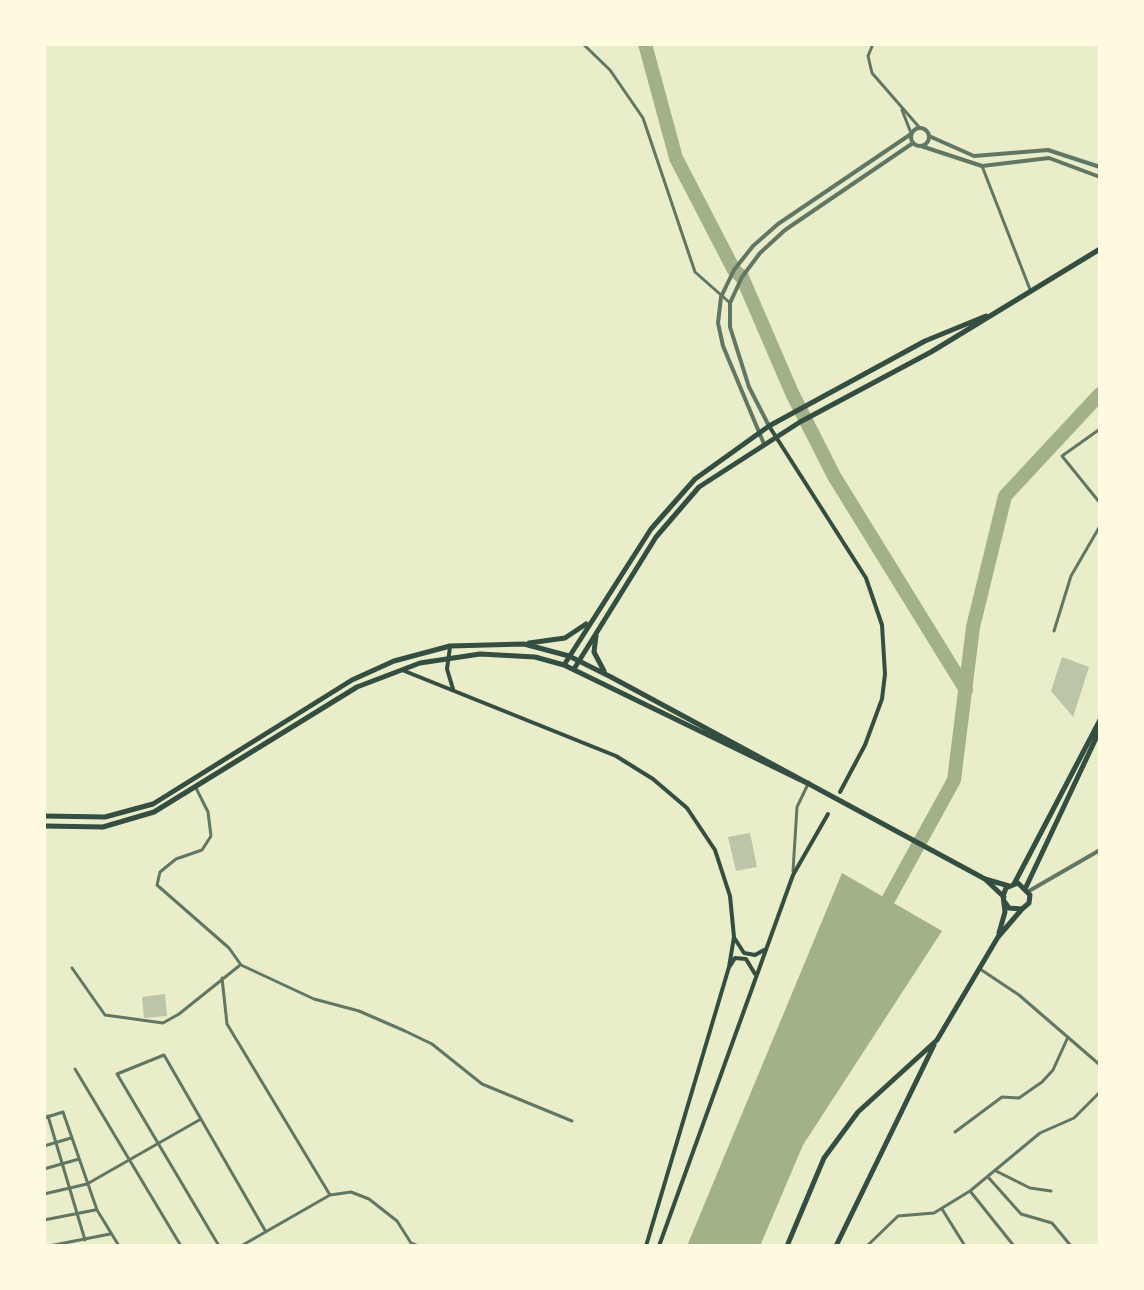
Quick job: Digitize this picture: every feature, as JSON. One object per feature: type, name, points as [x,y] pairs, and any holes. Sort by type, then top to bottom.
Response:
[{"type":"highway","points":[[574,669],[675,512],[699,487],[813,414],[1000,311],[1100,249]]},
{"type":"highway","points":[[564,665],[592,617],[671,503],[695,479],[769,426],[925,341],[1000,311]]},
{"type":"highway","points":[[44,816],[105,817],[153,804],[352,680],[394,661],[450,646],[524,644],[565,638],[580,630],[592,617]]},
{"type":"highway","points":[[599,628],[594,652],[600,666],[611,677]]},
{"type":"highway","points":[[524,644],[569,656],[611,677],[978,875],[1004,899],[1009,908],[1022,909]]},
{"type":"highway","points":[[44,826],[103,827],[137,818],[196,788],[357,687],[400,669],[449,658],[500,653],[574,669],[812,785]]},
{"type":"highway","points":[[836,1246],[937,1040],[998,937],[1004,920],[1004,899],[1099,722]]},
{"type":"highway","points":[[998,937],[1029,903],[1027,889],[1098,734],[1099,722]]},
{"type":"highway","points":[[56,818],[57,828]]},
{"type":"highway","points":[[985,879],[1027,889]]},
{"type":"highway","points":[[788,1246],[824,1158],[858,1112],[937,1040]]},
{"type":"main road","points":[[769,426],[866,578],[882,625],[885,662],[882,699],[865,745],[840,792]]},
{"type":"main road","points":[[450,646],[447,669],[454,691]]},
{"type":"main road","points":[[400,669],[432,679],[454,691],[616,756],[653,779],[687,808],[715,850],[730,896],[734,937],[729,967],[646,1246]]},
{"type":"main road","points":[[659,1246],[793,875],[828,814]]},
{"type":"main road","points":[[734,937],[744,953],[755,955],[764,950]]},
{"type":"main road","points":[[729,967],[735,958],[746,959],[754,966],[755,976]]},
{"type":"street","points":[[583,44],[610,70],[643,118],[695,272],[730,303]]},
{"type":"street","points":[[873,44],[870,68],[902,110],[919,127],[926,129],[929,136],[974,156],[1048,150],[1100,167]]},
{"type":"street","points":[[902,110],[913,143]]},
{"type":"street","points":[[764,444],[723,346],[718,323],[721,297],[734,270],[753,246],[834,184],[919,127]]},
{"type":"street","points":[[921,146],[929,136]]},
{"type":"street","points":[[913,143],[982,166],[1049,158],[1100,177]]},
{"type":"street","points":[[769,426],[735,350],[730,327],[730,303],[742,277],[760,253],[839,191],[913,143]]},
{"type":"street","points":[[982,166],[1031,292]]},
{"type":"street","points":[[834,184],[839,191]]},
{"type":"street","points":[[1100,429],[1062,456],[1100,503]]},
{"type":"street","points":[[1054,631],[1071,576],[1100,526]]},
{"type":"street","points":[[793,875],[797,807],[812,785]]},
{"type":"street","points":[[196,788],[208,812],[211,836],[202,850],[176,859],[160,872],[157,885],[229,948],[241,965],[314,999],[359,1011],[405,1031],[432,1044],[482,1084],[572,1121]]},
{"type":"street","points":[[1027,889],[1100,850]]},
{"type":"street","points":[[72,968],[105,1015],[163,1023],[241,965]]},
{"type":"street","points":[[980,969],[1019,995],[1100,1065]]},
{"type":"street","points":[[222,978],[227,1024],[330,1195]]},
{"type":"street","points":[[955,1132],[1002,1097],[1019,1098],[1042,1082],[1061,1056],[1068,1037]]},
{"type":"street","points":[[219,1246],[117,1074],[164,1055],[266,1232]]},
{"type":"street","points":[[75,1069],[181,1246]]},
{"type":"street","points":[[867,1246],[898,1216],[942,1209],[970,1191],[1040,1133],[1074,1118],[1100,1092]]},
{"type":"street","points":[[85,1240],[46,1117],[63,1112],[97,1210],[119,1246]]},
{"type":"street","points":[[44,1194],[87,1184],[201,1119]]},
{"type":"street","points":[[44,1146],[72,1138]]},
{"type":"street","points":[[44,1169],[79,1159]]},
{"type":"street","points":[[996,1171],[1030,1188],[1051,1191]]},
{"type":"street","points":[[988,1177],[1021,1214],[1044,1218],[1071,1246]]},
{"type":"street","points":[[970,1191],[1014,1246]]},
{"type":"street","points":[[241,1246],[250,1244],[330,1195],[351,1192],[369,1199],[397,1221],[418,1246]]},
{"type":"street","points":[[942,1209],[965,1246]]},
{"type":"street","points":[[44,1220],[97,1210]]},
{"type":"street","points":[[52,1246],[110,1234]]},
{"type":"shaded area","points":[[842,873],[942,931],[803,1145],[760,1246],[687,1246]]},
{"type":"building","points":[[1062,657],[1089,667],[1073,717],[1051,691]]},
{"type":"building","points":[[750,833],[757,867],[736,871],[728,837]]},
{"type":"building","points":[[165,994],[167,1016],[144,1018],[142,997]]},
{"type":"waterway","points":[[645,44],[676,158],[734,270],[742,277],[792,393],[834,476],[966,690]]},
{"type":"waterway","points":[[888,900],[954,780],[973,627],[1005,496],[1100,394]]}]
